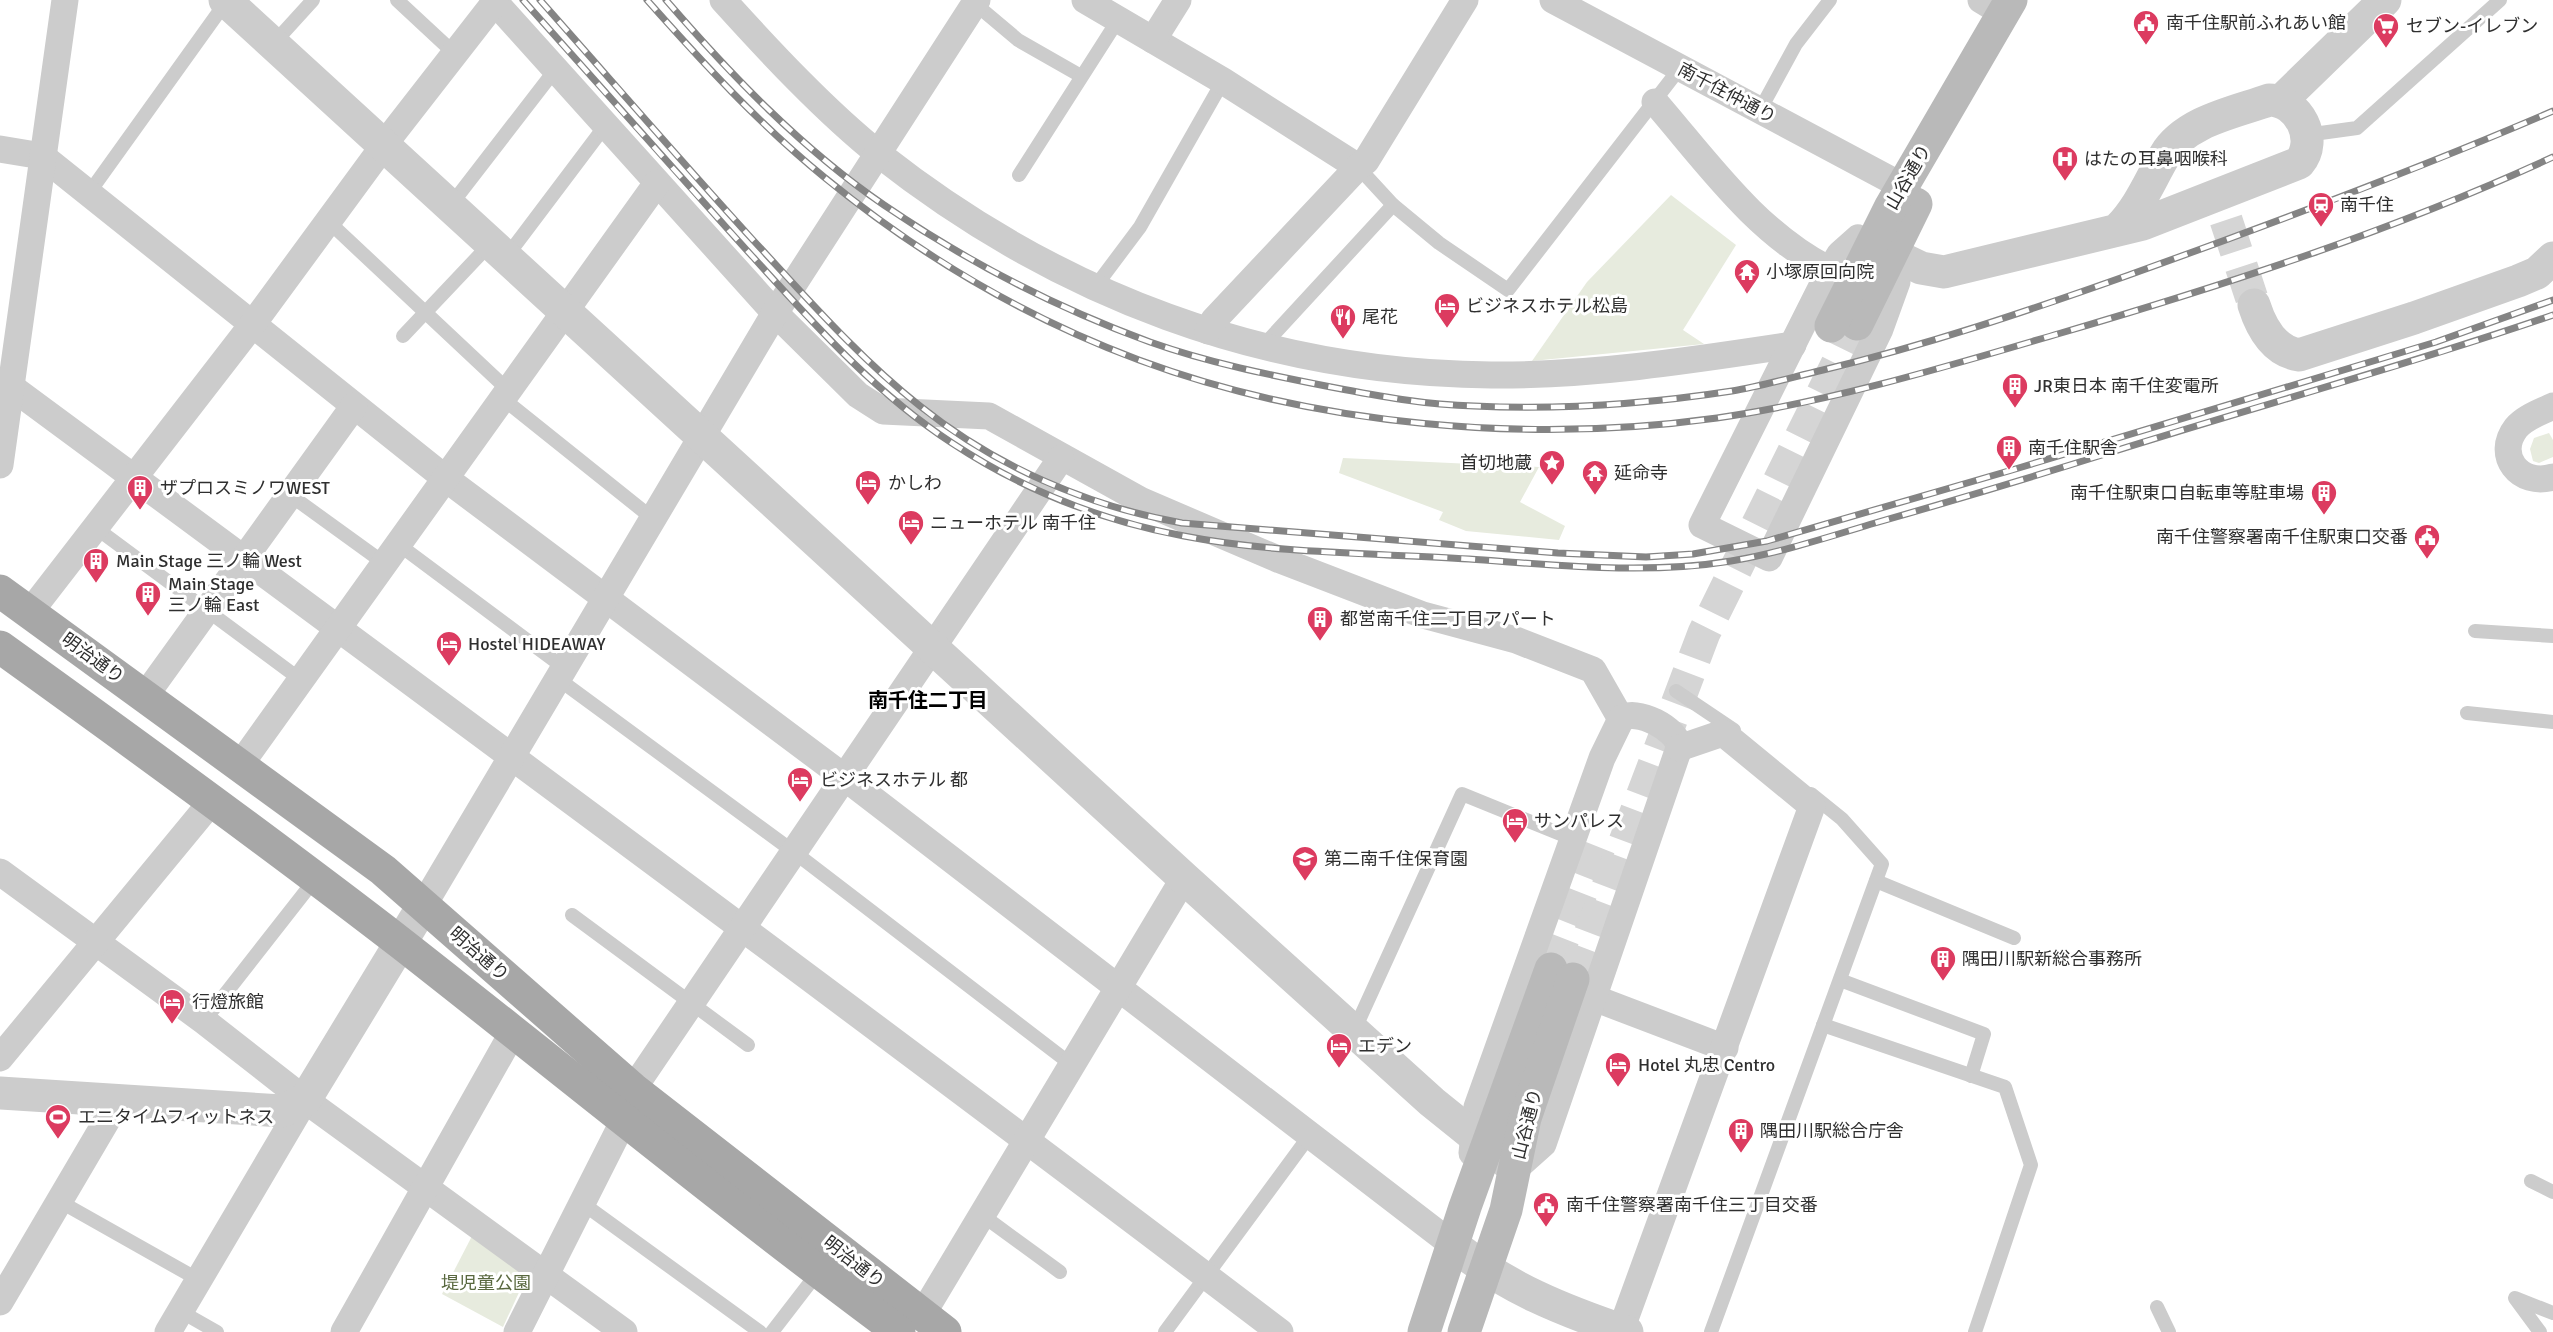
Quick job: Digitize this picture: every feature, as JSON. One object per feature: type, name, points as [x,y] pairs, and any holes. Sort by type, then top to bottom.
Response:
[{"type":"main road","name":"山谷通り","points":[[1881,249],[1902,186],[1997,12]]},
{"type":"main road","name":"山谷通り","points":[[1844,325],[1997,12]]},
{"type":"main road","name":"明治通り","points":[[0,591],[383,870],[633,1089],[920,1328]]},
{"type":"main road","name":"明治通り","points":[[0,647],[213,800],[316,878],[513,1032],[623,1122],[819,1271],[920,1328]]},
{"type":"main road","name":"山谷通り","points":[[1425,1332],[1468,1197],[1480,1142],[1573,982]]},
{"type":"main road","name":"山谷通り","points":[[1464,1332],[1506,1210],[1525,1118],[1573,982]]},
{"type":"street","points":[[0,465],[5,386],[65,0]]},
{"type":"street","points":[[723,0],[773,56],[879,154],[962,214],[1125,302],[1208,331],[1263,346],[1358,365],[1491,375],[1640,365],[1793,345]]},
{"type":"street","points":[[1153,40],[1178,0]]},
{"type":"street","points":[[1208,331],[1214,320],[1358,166],[1366,161],[1465,0]]},
{"type":"street","name":"南千住仲通り","points":[[1553,0],[1902,186]]},
{"type":"street","points":[[2282,100],[2385,0]]},
{"type":"street","points":[[226,1],[449,206],[503,244],[565,311],[1184,878],[1480,1142],[1515,1169]]},
{"type":"street","points":[[30,612],[252,325],[494,1],[775,313],[858,395],[883,411],[989,416],[1060,458],[1142,501],[1280,560],[1423,615],[1516,640],[1593,670],[1621,719]]},
{"type":"street","points":[[1089,1],[1223,81],[1358,166]]},
{"type":"street","points":[[174,1322],[401,944],[700,436],[775,313],[879,154],[915,92],[976,2]]},
{"type":"street","points":[[1881,249],[1897,282],[1880,329],[1769,558],[1702,525],[1830,270],[1840,254],[1858,238],[1921,268],[1944,272],[1988,264],[2119,228],[2223,208],[2299,163],[2305,156],[2306,135],[2296,110],[2282,100],[2269,100],[2202,125],[2178,140],[2166,153],[2139,204],[2119,228]]},
{"type":"street","points":[[1655,102],[1754,216],[1818,264],[1830,270]]},
{"type":"street","points":[[0,149],[42,156],[445,478],[844,777],[1485,1270],[1545,1302],[1575,1322],[1624,1331],[1812,806],[1723,733],[1679,748]]},
{"type":"street","points":[[240,765],[657,183]]},
{"type":"street","points":[[2254,304],[2276,345],[2281,350],[2299,355],[2518,281],[2537,273],[2553,258]]},
{"type":"street","points":[[5,386],[244,556],[1027,1140],[1280,1332]]},
{"type":"street","points":[[145,696],[354,406]]},
{"type":"street","points":[[2553,406],[2517,426],[2510,438],[2508,453],[2523,476],[2534,480],[2553,477]]},
{"type":"street","points":[[517,1332],[623,1122],[633,1089],[1060,458]]},
{"type":"street","points":[[1480,1142],[1477,1107],[1572,839],[1613,732],[1621,719],[1630,714],[1664,728],[1676,736],[1679,748],[1573,982],[1725,1048]]},
{"type":"street","points":[[0,1058],[213,800]]},
{"type":"street","points":[[0,872],[204,1021],[306,1101],[624,1332]]},
{"type":"street","points":[[920,1328],[982,1215],[1184,878]]},
{"type":"street","points":[[344,1332],[513,1032]]},
{"type":"street","points":[[0,1093],[282,1111],[306,1101]]},
{"type":"street","points":[[0,1302],[110,1115],[112,1101]]},
{"type":"lane","points":[[273,44],[313,0]]},
{"type":"lane","points":[[397,0],[454,53]]},
{"type":"lane","points":[[1760,110],[1796,44],[1830,0]]},
{"type":"lane","points":[[2306,135],[2356,128],[2500,0]]},
{"type":"lane","points":[[89,193],[226,1]]},
{"type":"lane","points":[[976,2],[1018,40],[1081,76]]},
{"type":"lane","points":[[1019,175],[1118,20]]},
{"type":"lane","points":[[1358,166],[1393,205],[1439,243],[1508,290],[1680,69]]},
{"type":"lane","points":[[449,206],[555,70]]},
{"type":"lane","points":[[1095,287],[1140,227],[1223,81]]},
{"type":"lane","points":[[403,336],[424,312],[503,244],[605,126]]},
{"type":"lane","points":[[1263,346],[1393,205]]},
{"type":"lane","points":[[329,222],[424,312],[505,394],[652,518]]},
{"type":"lane","points":[[290,495],[391,554],[560,673],[1072,1065]]},
{"type":"lane","points":[[96,528],[301,680]]},
{"type":"lane","points":[[2475,632],[2553,636]]},
{"type":"lane","points":[[1676,691],[1733,729],[1842,819],[1882,864],[1711,1332]]},
{"type":"lane","points":[[2466,713],[2553,722]]},
{"type":"lane","points":[[1354,1031],[1462,794],[1572,839]]},
{"type":"lane","points":[[204,1021],[316,878]]},
{"type":"lane","points":[[1876,881],[2014,938]]},
{"type":"lane","points":[[572,915],[748,1045]]},
{"type":"lane","points":[[1840,980],[1984,1034],[1971,1076]]},
{"type":"lane","points":[[1823,1025],[2006,1087],[2031,1165],[1975,1332]]},
{"type":"lane","points":[[1165,1332],[1310,1135]]},
{"type":"lane","points":[[2531,1180],[2553,1192]]},
{"type":"lane","points":[[59,1201],[199,1280]]},
{"type":"lane","points":[[582,1203],[760,1332]]},
{"type":"lane","points":[[982,1215],[1060,1272]]},
{"type":"lane","points":[[772,1332],[819,1271]]},
{"type":"lane","points":[[2540,1332],[2515,1298],[2553,1313]]},
{"type":"lane","points":[[2157,1307],[2169,1332]]},
{"type":"lane","points":[[174,1322],[217,1332]]},
{"type":"green space","points":[[1671,195],[1736,245],[1683,330],[1704,344],[1532,361],[1587,282]]},
{"type":"green space","points":[[2549,433],[2553,440],[2553,457],[2539,463],[2533,461],[2530,449],[2534,438]]},
{"type":"green space","points":[[1343,458],[1539,467],[1520,502],[1565,526],[1559,540],[1466,531],[1439,520],[1443,512],[1339,473]]},
{"type":"green space","name":"堤児童公園","points":[[472,1236],[527,1275],[503,1327],[442,1294]]},
{"type":"tunnel","points":[[2226,220],[2254,305]]},
{"type":"tunnel","points":[[1573,979],[1704,633],[1857,324]]},
{"type":"tunnel","points":[[1551,969],[1601,842]]},
{"type":"railway","points":[[523,0],[775,281],[846,356],[897,402],[952,443],[1006,475],[1035,489],[1123,522],[1219,542],[1290,550],[1600,568],[1666,567],[1731,561],[1804,544],[1990,489],[2385,369],[2553,315]]},
{"type":"railway","points":[[540,0],[813,305],[876,368],[920,406],[979,447],[1044,481],[1112,506],[1182,523],[1558,553],[1646,557],[1693,554],[1767,541],[2012,470],[2436,342],[2553,300]]},
{"type":"railway","points":[[647,0],[732,92],[824,177],[935,258],[1014,304],[1097,343],[1207,383],[1278,401],[1424,424],[1572,429],[1645,426],[1761,411],[1847,392],[2019,345],[2248,275],[2372,232],[2493,184],[2553,157]]},
{"type":"railway","points":[[666,0],[742,83],[824,160],[915,226],[1013,282],[1115,329],[1195,356],[1262,373],[1402,400],[1438,404],[1506,407],[1571,406],[1700,396],[1743,389],[1862,360],[1977,327],[2129,275],[2342,196],[2553,111]]},
{"type":"place","name":"南千住駅前ふれあい館","points":[[2146,46]]},
{"type":"place","name":"セブン-イレブン","points":[[2386,49]]},
{"type":"place","name":"はたの耳鼻咽喉科","points":[[2065,182]]},
{"type":"place","name":"南千住","points":[[2321,228]]},
{"type":"place","name":"小塚原回向院","points":[[1747,295]]},
{"type":"place","name":"ビジネスホテル松島","points":[[1447,329]]},
{"type":"place","name":"尾花","points":[[1343,340]]},
{"type":"place","name":"JR東日本 南千住変電所","points":[[2015,409]]},
{"type":"place","name":"南千住駅舎","points":[[2009,471]]},
{"type":"place","name":"首切地蔵","points":[[1552,486]]},
{"type":"place","name":"延命寺","points":[[1595,496]]},
{"type":"place","name":"かしわ","points":[[868,506]]},
{"type":"place","name":"ザプロスミノワWEST","points":[[140,511]]},
{"type":"place","name":"南千住駅東口自転車等駐車場","points":[[2324,516]]},
{"type":"place","name":"ニューホテル 南千住","points":[[911,546]]},
{"type":"place","name":"南千住警察署南千住駅東口交番","points":[[2427,560]]},
{"type":"place","name":"Main Stage 三ノ輪 West","points":[[96,584]]},
{"type":"place","name":"Main Stage 三ノ輪 East","points":[[148,617]]},
{"type":"place","name":"都営南千住二丁目アパート","points":[[1320,642]]},
{"type":"place","name":"Hostel HIDEAWAY","points":[[449,667]]},
{"type":"place","name":"ビジネスホテル 都","points":[[800,803]]},
{"type":"place","name":"サンパレス","points":[[1515,844]]},
{"type":"place","name":"第二南千住保育園","points":[[1305,882]]},
{"type":"place","name":"隅田川駅新総合事務所","points":[[1943,982]]},
{"type":"place","name":"行燈旅館","points":[[172,1025]]},
{"type":"place","name":"エデン","points":[[1339,1069]]},
{"type":"place","name":"Hotel 丸忠 Centro","points":[[1618,1088]]},
{"type":"place","name":"エニタイムフィットネス","points":[[58,1140]]},
{"type":"place","name":"隅田川駅総合庁舎","points":[[1741,1154]]},
{"type":"place","name":"南千住警察署南千住三丁目交番","points":[[1546,1228]]},
{"type":"district","name":"南千住二丁目","points":[[928,700]]}]
